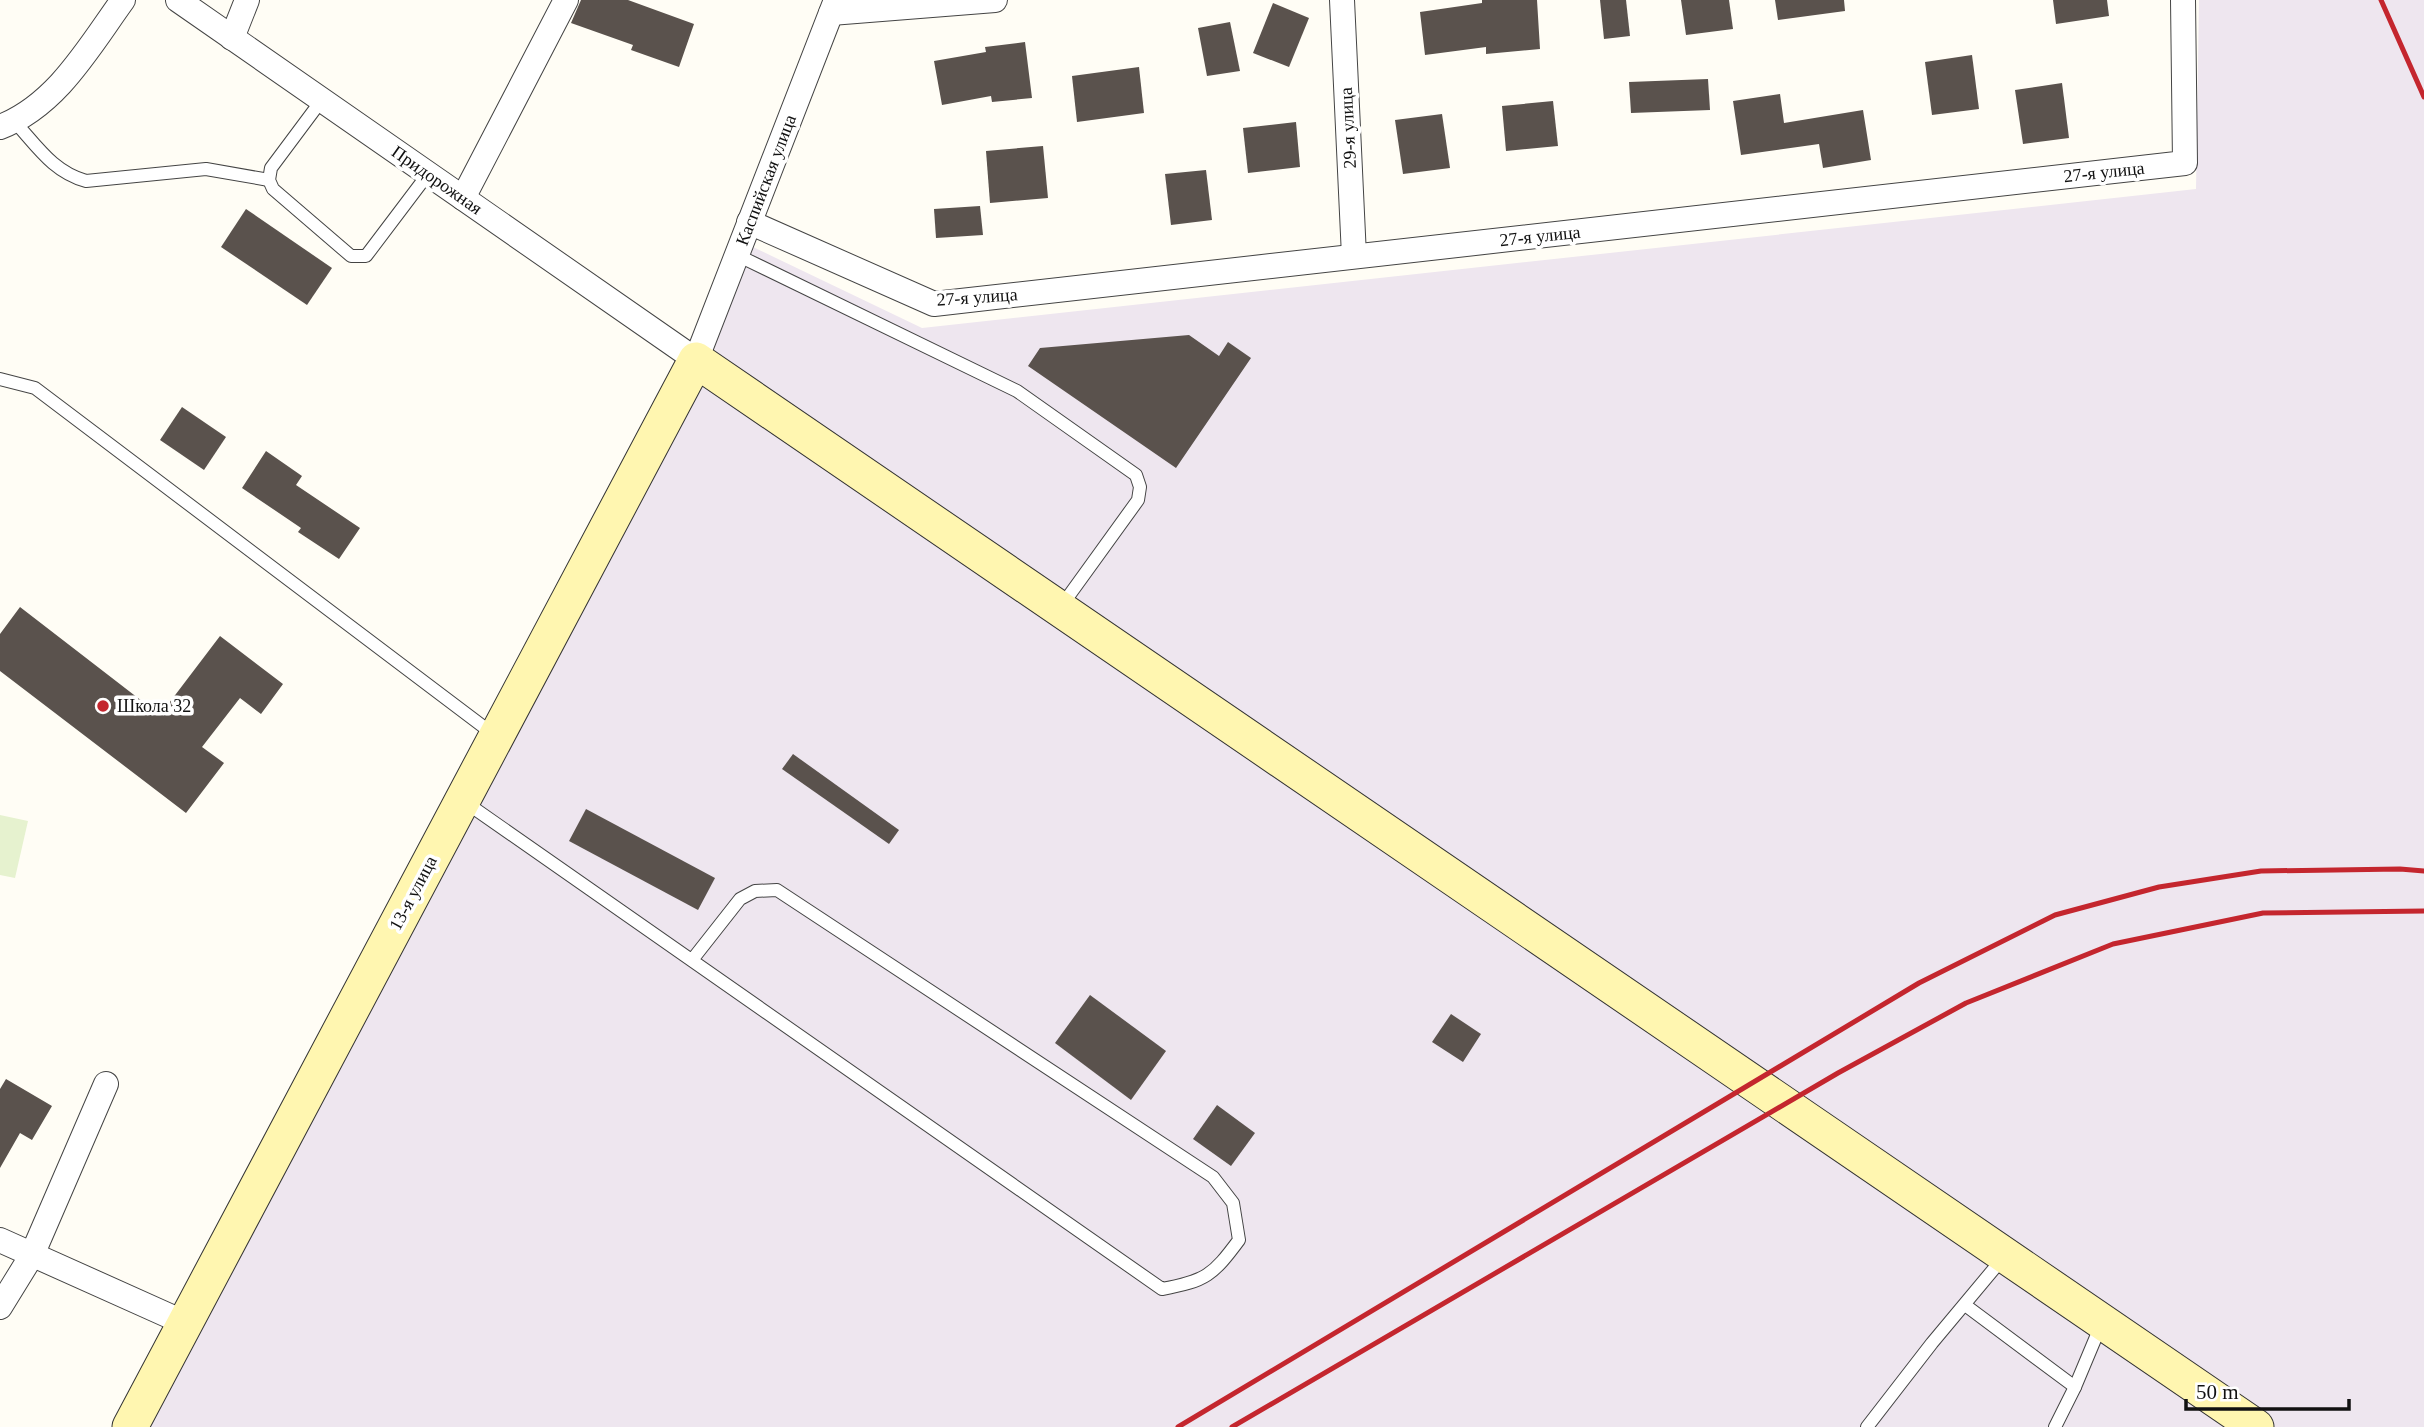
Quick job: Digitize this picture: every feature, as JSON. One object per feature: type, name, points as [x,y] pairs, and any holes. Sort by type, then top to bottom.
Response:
[{"type":"street","points":[[7,124],[60,87],[124,0]]},
{"type":"street","name":"Придорожная","points":[[178,0],[696,360]]},
{"type":"street","points":[[232,38],[247,0]]},
{"type":"street","points":[[463,198],[566,0]]},
{"type":"street","points":[[833,6],[995,0]]},
{"type":"street","name":"29-я улица","points":[[1342,0],[1354,257]]},
{"type":"street","name":"27-я улица","points":[[750,222],[934,304],[2185,163],[2183,0]]},
{"type":"street","name":"Каспийская улица","points":[[696,360],[833,6]]},
{"type":"street","points":[[696,360],[2256,1427]]},
{"type":"street","name":"13-я улица","points":[[130,1427],[696,360]]},
{"type":"street","points":[[0,1307],[32,1255],[106,1084]]},
{"type":"street","points":[[0,1240],[185,1323]]},
{"type":"lane","points":[[321,101],[271,168],[269,180],[273,189],[351,256],[366,256],[428,174]]},
{"type":"lane","points":[[7,124],[69,176],[86,181],[206,169],[269,180]]},
{"type":"lane","points":[[737,255],[1017,391],[1136,475],[1140,487],[1138,500],[1060,608]]},
{"type":"lane","points":[[0,379],[36,388],[496,736]]},
{"type":"lane","points":[[462,800],[1161,1289],[1188,1284],[1217,1269],[1239,1240],[1233,1203],[1213,1177],[777,890],[755,891],[740,900],[692,960]]},
{"type":"lane","points":[[1867,1427],[2005,1255]]},
{"type":"lane","points":[[1965,1305],[2075,1387]]},
{"type":"lane","points":[[2055,1427],[2102,1322]]},
{"type":"shaded area","points":[[2199,0],[2424,0],[2424,1427],[135,1427],[753,247],[922,328],[2196,189]]},
{"type":"green space","points":[[0,815],[28,821],[15,878],[0,875]]},
{"type":"building","points":[[581,0],[628,0],[694,24],[679,67],[631,50],[633,45],[571,23]]},
{"type":"building","points":[[1482,0],[1537,0],[1540,49],[1486,54],[1486,47],[1425,55],[1420,12],[1482,3]]},
{"type":"building","points":[[1600,0],[1626,0],[1630,36],[1604,39]]},
{"type":"building","points":[[1681,0],[1729,0],[1733,29],[1686,35]]},
{"type":"building","points":[[1775,0],[1844,0],[1845,11],[1778,20]]},
{"type":"building","points":[[2053,0],[2107,0],[2109,16],[2056,24]]},
{"type":"building","points":[[1273,3],[1309,18],[1289,67],[1253,53]]},
{"type":"building","points":[[1230,22],[1240,71],[1207,76],[1198,28]]},
{"type":"building","points":[[1025,42],[1032,98],[992,102],[991,96],[942,105],[934,61],[986,52],[985,47]]},
{"type":"building","points":[[1972,55],[1979,109],[1932,115],[1925,62]]},
{"type":"building","points":[[1139,67],[1144,113],[1077,122],[1072,76]]},
{"type":"building","points":[[1708,79],[1710,110],[1631,113],[1629,82]]},
{"type":"building","points":[[2062,83],[2069,138],[2023,144],[2015,90]]},
{"type":"building","points":[[1780,94],[1784,123],[1863,110],[1871,160],[1823,168],[1819,144],[1741,155],[1733,101]]},
{"type":"building","points":[[1553,101],[1558,146],[1506,151],[1502,106]]},
{"type":"building","points":[[1442,114],[1450,168],[1403,174],[1395,120]]},
{"type":"building","points":[[1296,122],[1300,167],[1248,173],[1243,128]]},
{"type":"building","points":[[1043,146],[1048,198],[990,203],[986,151]]},
{"type":"building","points":[[1206,170],[1212,220],[1171,225],[1165,174]]},
{"type":"building","points":[[980,206],[983,235],[936,238],[934,209]]},
{"type":"building","points":[[246,209],[332,268],[307,305],[221,247]]},
{"type":"building","points":[[1189,335],[1219,356],[1228,342],[1251,358],[1176,468],[1028,366],[1040,348]]},
{"type":"building","points":[[182,407],[226,437],[204,470],[160,440]]},
{"type":"building","points":[[266,451],[302,476],[296,485],[360,528],[339,559],[298,532],[301,528],[242,488]]},
{"type":"building","points":[[20,607],[160,715],[220,636],[283,684],[261,714],[240,698],[202,747],[224,763],[186,813],[0,671],[0,634]]},
{"type":"building","points":[[793,754],[899,830],[889,844],[782,769]]},
{"type":"building","points":[[586,809],[715,878],[698,910],[569,841]]},
{"type":"building","points":[[1090,995],[1166,1051],[1131,1100],[1055,1043]]},
{"type":"building","points":[[1451,1014],[1481,1034],[1463,1062],[1432,1042]]},
{"type":"building","points":[[6,1079],[52,1106],[32,1140],[20,1133],[0,1168],[0,1089]]},
{"type":"building","points":[[1217,1105],[1255,1133],[1231,1166],[1193,1139]]},
{"type":"railway","points":[[2381,0],[2424,97]]},
{"type":"railway","points":[[1178,1427],[1919,983],[2055,915],[2159,887],[2261,871],[2424,871]]},
{"type":"railway","points":[[1232,1427],[1838,1073],[1966,1003],[2113,944],[2263,913],[2424,911]]},
{"type":"place","name":"Школа 32","points":[[103,706]]}]
